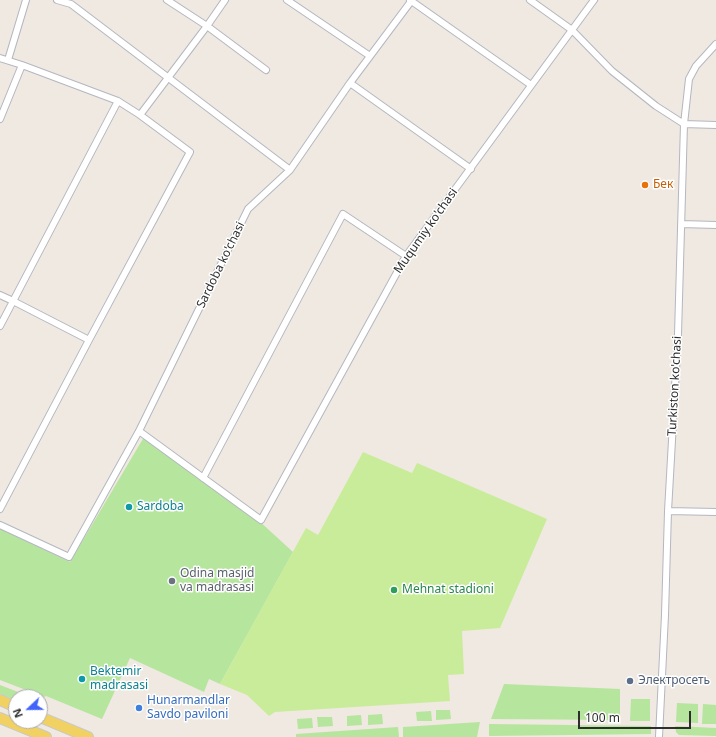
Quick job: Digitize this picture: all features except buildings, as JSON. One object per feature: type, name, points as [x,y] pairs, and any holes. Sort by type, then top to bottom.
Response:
[{"type":"main road","points":[[0,718],[46,737]]},
{"type":"main road","points":[[48,720],[88,737]]},
{"type":"street","points":[[8,60],[26,0]]},
{"type":"street","points":[[57,0],[71,4],[290,170]]},
{"type":"street","points":[[167,0],[207,26],[266,70]]},
{"type":"street","points":[[140,115],[225,0]]},
{"type":"street","points":[[288,0],[370,56]]},
{"type":"street","points":[[411,0],[531,85]]},
{"type":"street","name":"Sardoba ko'chasi","points":[[0,525],[69,557],[139,431],[248,210],[290,170],[350,83],[411,0]]},
{"type":"street","points":[[530,0],[572,30],[612,71],[656,106],[684,124],[716,125]]},
{"type":"street","name":"Muqumiy ko'chasi","points":[[203,478],[261,520],[406,256],[594,0]]},
{"type":"street","name":"Turkiston ko'chasi","points":[[659,737],[668,511],[678,334],[684,124],[689,79],[696,66],[716,44]]},
{"type":"street","points":[[0,58],[118,101],[140,115],[190,152],[0,510]]},
{"type":"street","points":[[0,119],[22,65]]},
{"type":"street","points":[[350,83],[471,169]]},
{"type":"street","points":[[0,326],[118,101]]},
{"type":"street","points":[[139,431],[203,478],[342,214],[406,256]]},
{"type":"street","points":[[681,224],[716,225]]},
{"type":"street","points":[[0,295],[89,340]]},
{"type":"street","points":[[668,511],[716,512]]},
{"type":"green space","points":[[144,437],[257,519],[293,552],[220,684],[209,679],[204,692],[130,658],[102,719],[48,697],[48,689],[23,689],[0,680],[0,529],[70,562]]},
{"type":"green space","name":"Mehnat stadioni","points":[[363,452],[412,473],[417,463],[547,519],[500,628],[462,631],[464,674],[448,675],[450,701],[275,712],[269,716],[247,695],[220,684],[306,528],[318,535]]},
{"type":"green space","points":[[504,684],[620,689],[620,720],[491,719]]},
{"type":"green space","points":[[0,685],[10,689],[8,689],[8,697],[0,694]]},
{"type":"green space","points":[[631,699],[650,699],[650,721],[630,721]]},
{"type":"green space","points":[[677,703],[698,704],[698,723],[676,722]]},
{"type":"green space","points":[[703,704],[716,705],[716,724],[702,724]]},
{"type":"green space","points":[[436,710],[450,710],[451,719],[436,720]]},
{"type":"green space","points":[[431,711],[432,721],[417,721],[416,712]]},
{"type":"green space","points":[[382,714],[383,724],[368,725],[368,715]]},
{"type":"green space","points":[[361,715],[362,725],[347,726],[347,716]]},
{"type":"green space","points":[[317,717],[332,717],[333,726],[318,727]]},
{"type":"green space","points":[[312,718],[313,728],[298,729],[297,719]]},
{"type":"green space","points":[[480,722],[477,737],[403,737],[403,727]]},
{"type":"green space","points":[[489,724],[651,726],[651,734],[489,736]]},
{"type":"green space","points":[[675,726],[716,728],[716,736],[679,735],[676,732]]},
{"type":"green space","points":[[398,727],[399,737],[296,737],[296,734]]},
{"type":"place","name":"Бек","points":[[645,185]]},
{"type":"place","name":"Sardoba","points":[[129,507]]},
{"type":"place","name":"Odina masjid va madrasasi","points":[[172,581]]},
{"type":"place","name":"Mehnat stadioni","points":[[394,590]]},
{"type":"place","name":"Bektemir madrasasi","points":[[82,679]]},
{"type":"place","name":"Электросеть","points":[[630,681]]},
{"type":"place","name":"Hunarmandlar Savdo paviloni","points":[[139,708]]}]
